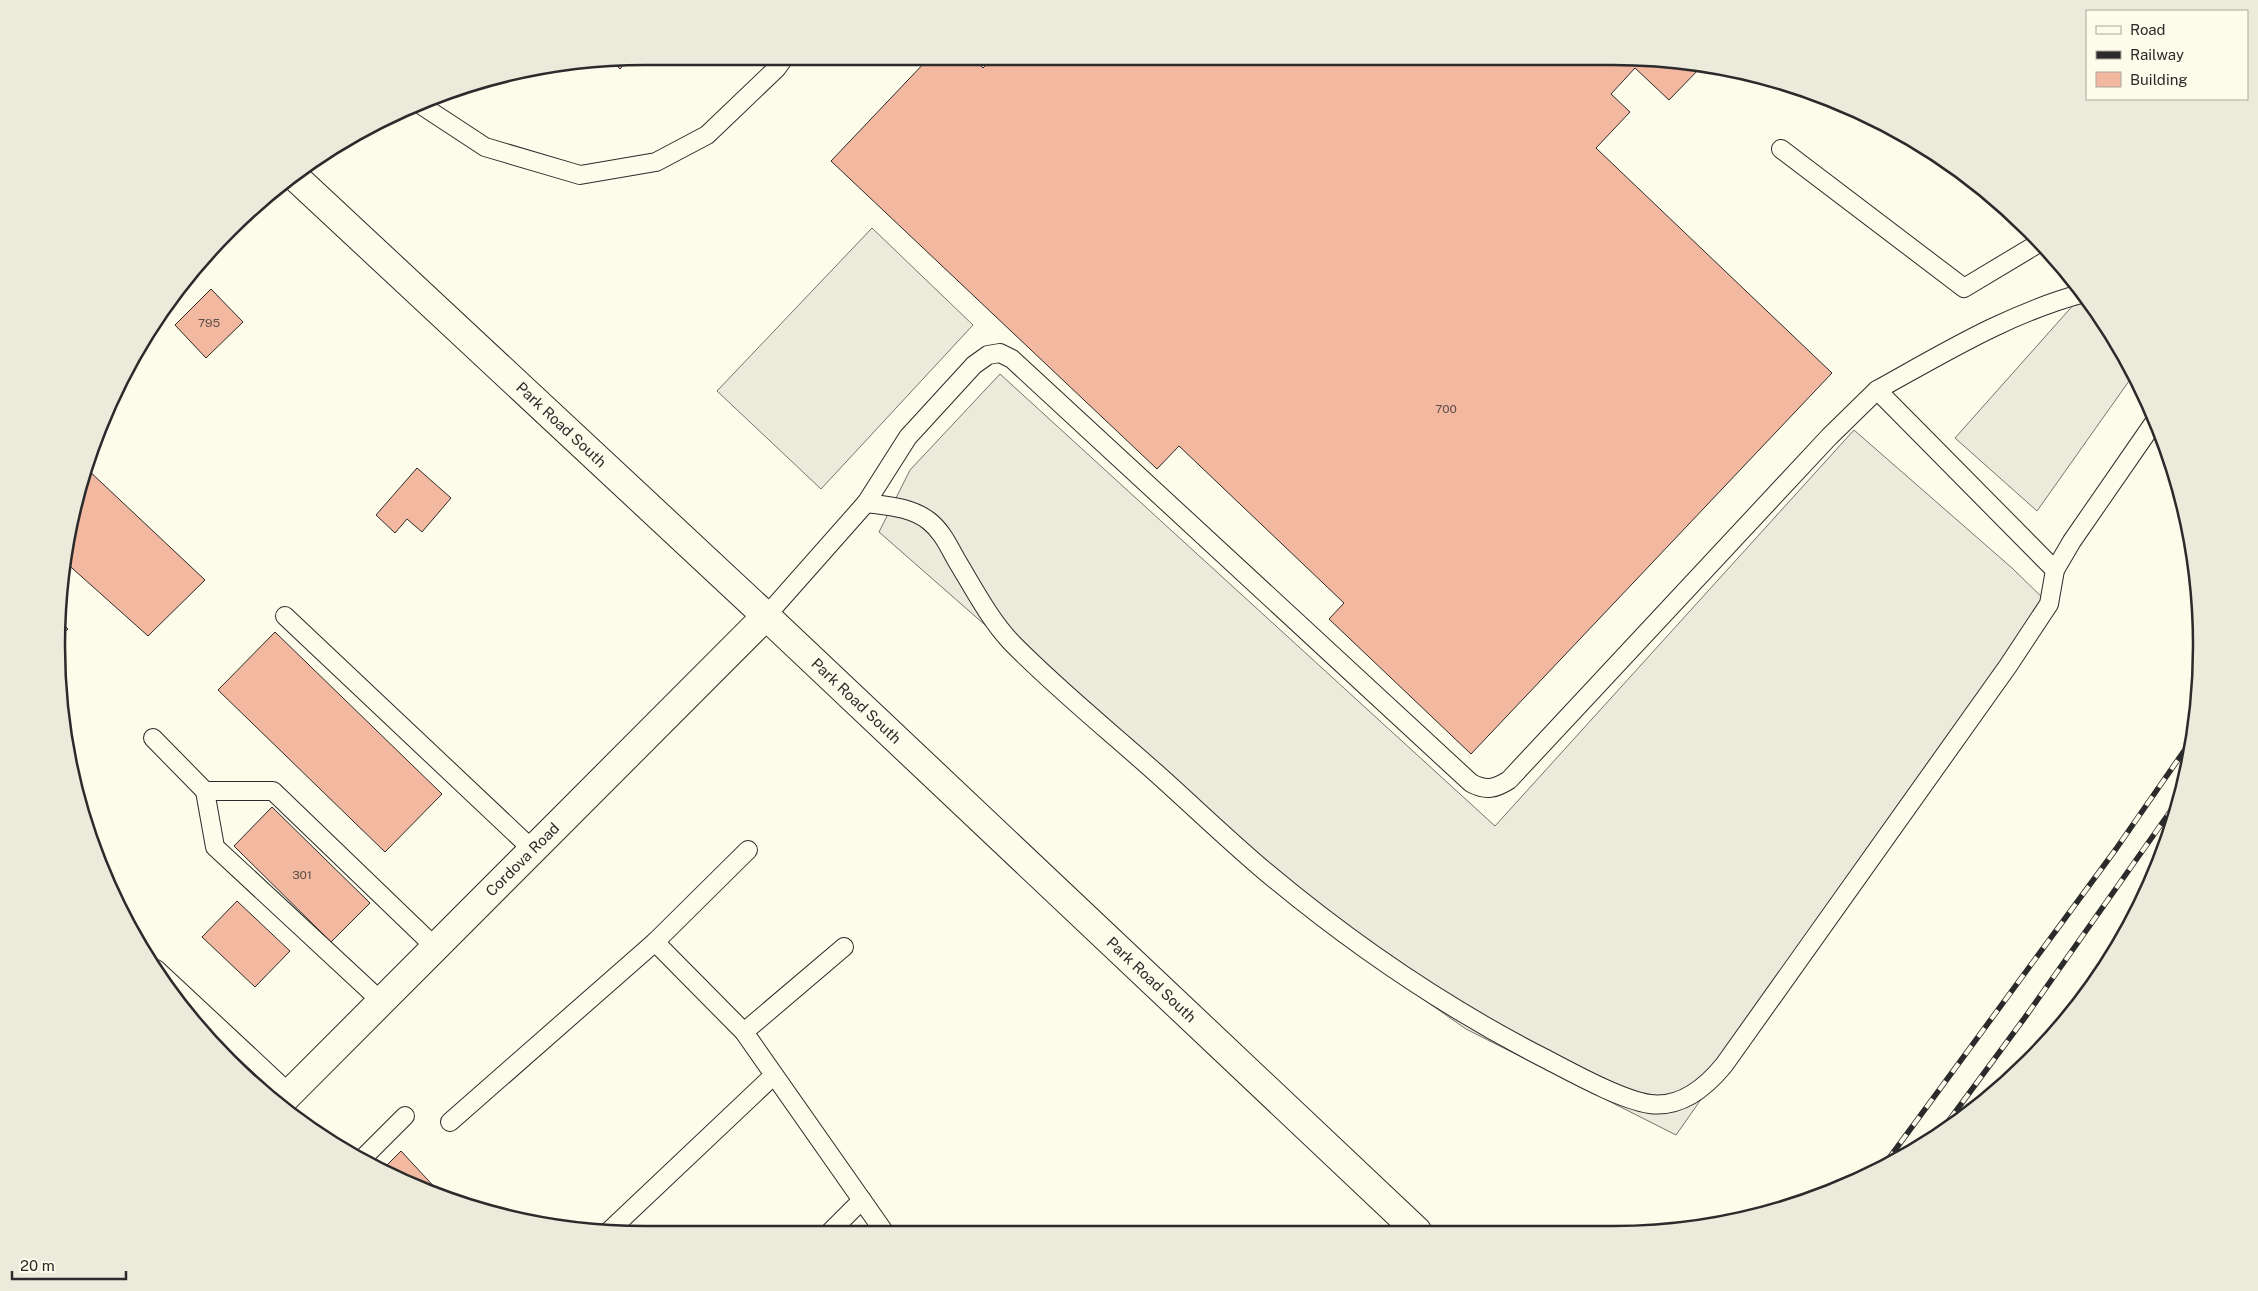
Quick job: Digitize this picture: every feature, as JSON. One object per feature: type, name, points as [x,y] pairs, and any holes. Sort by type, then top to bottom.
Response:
[{"type":"main road","name":"Park Road South","points":[[299,180],[766,616],[1411,1226]]},
{"type":"main road","name":"Cordova Road","points":[[285,1099],[766,616]]},
{"type":"lane","points":[[426,108],[486,147],[580,175],[656,162],[707,135],[778,65]]},
{"type":"lane","points":[[1782,149],[1964,288],[2033,246]]},
{"type":"lane","points":[[766,616],[866,504],[908,437],[974,365],[988,355],[1000,353],[1012,359],[1471,782],[1489,789],[1500,787],[1509,780],[1829,437],[1877,390],[1994,326],[2046,303],[2075,295]]},
{"type":"lane","points":[[1877,390],[2056,570]]},
{"type":"lane","points":[[866,504],[896,507],[930,521],[944,538],[971,584],[1010,641],[1265,871],[1328,921],[1433,996],[1482,1026],[1579,1076],[1633,1099],[1651,1104],[1667,1104],[1694,1093],[1710,1082],[1724,1065],[2008,666],[2049,604],[2056,570],[2072,541],[2151,427]]},
{"type":"lane","points":[[285,616],[534,851]]},
{"type":"lane","points":[[153,738],[205,791],[215,847],[382,1003]]},
{"type":"lane","points":[[205,791],[273,791],[436,948]]},
{"type":"lane","points":[[450,1122],[655,942],[748,850]]},
{"type":"lane","points":[[655,942],[744,1032],[881,1226]]},
{"type":"lane","points":[[744,1032],[844,947]]},
{"type":"lane","points":[[183,996],[285,1099]]},
{"type":"lane","points":[[615,1225],[774,1076]]},
{"type":"lane","points":[[367,1154],[405,1116]]},
{"type":"lane","points":[[836,1226],[862,1200]]},
{"type":"shaded area","points":[[872,228],[973,325],[821,489],[717,391]]},
{"type":"shaded area","points":[[2078,299],[2115,355],[2129,381],[2037,511],[1955,438]]},
{"type":"shaded area","points":[[1000,374],[1495,826],[1854,430],[2012,568],[2049,604],[1676,1135],[1466,1029],[1367,960],[879,532],[910,470]]},
{"type":"building","points":[[922,65],[980,65],[983,68],[986,65],[1612,65],[1650,66],[1697,71],[1669,100],[1635,68],[1611,94],[1630,112],[1596,148],[1832,373],[1471,754],[1329,619],[1344,603],[1179,446],[1157,469],[831,161]]},
{"type":"building","points":[[211,289],[243,322],[206,358],[175,325]]},
{"type":"building","points":[[417,468],[451,498],[422,532],[407,519],[395,533],[376,515]]},
{"type":"building","points":[[92,473],[205,580],[148,636],[71,567],[76,532]]},
{"type":"building","points":[[275,632],[442,794],[385,852],[218,690]]},
{"type":"building","points":[[272,807],[370,903],[331,942],[234,846]]},
{"type":"building","points":[[237,901],[290,951],[255,987],[202,937]]},
{"type":"building","points":[[401,1151],[433,1186],[423,1182],[387,1165]]},
{"type":"railway","points":[[1892,1154],[2116,849],[2183,752]]},
{"type":"railway","points":[[1953,1116],[2026,1016],[2167,816]]}]
